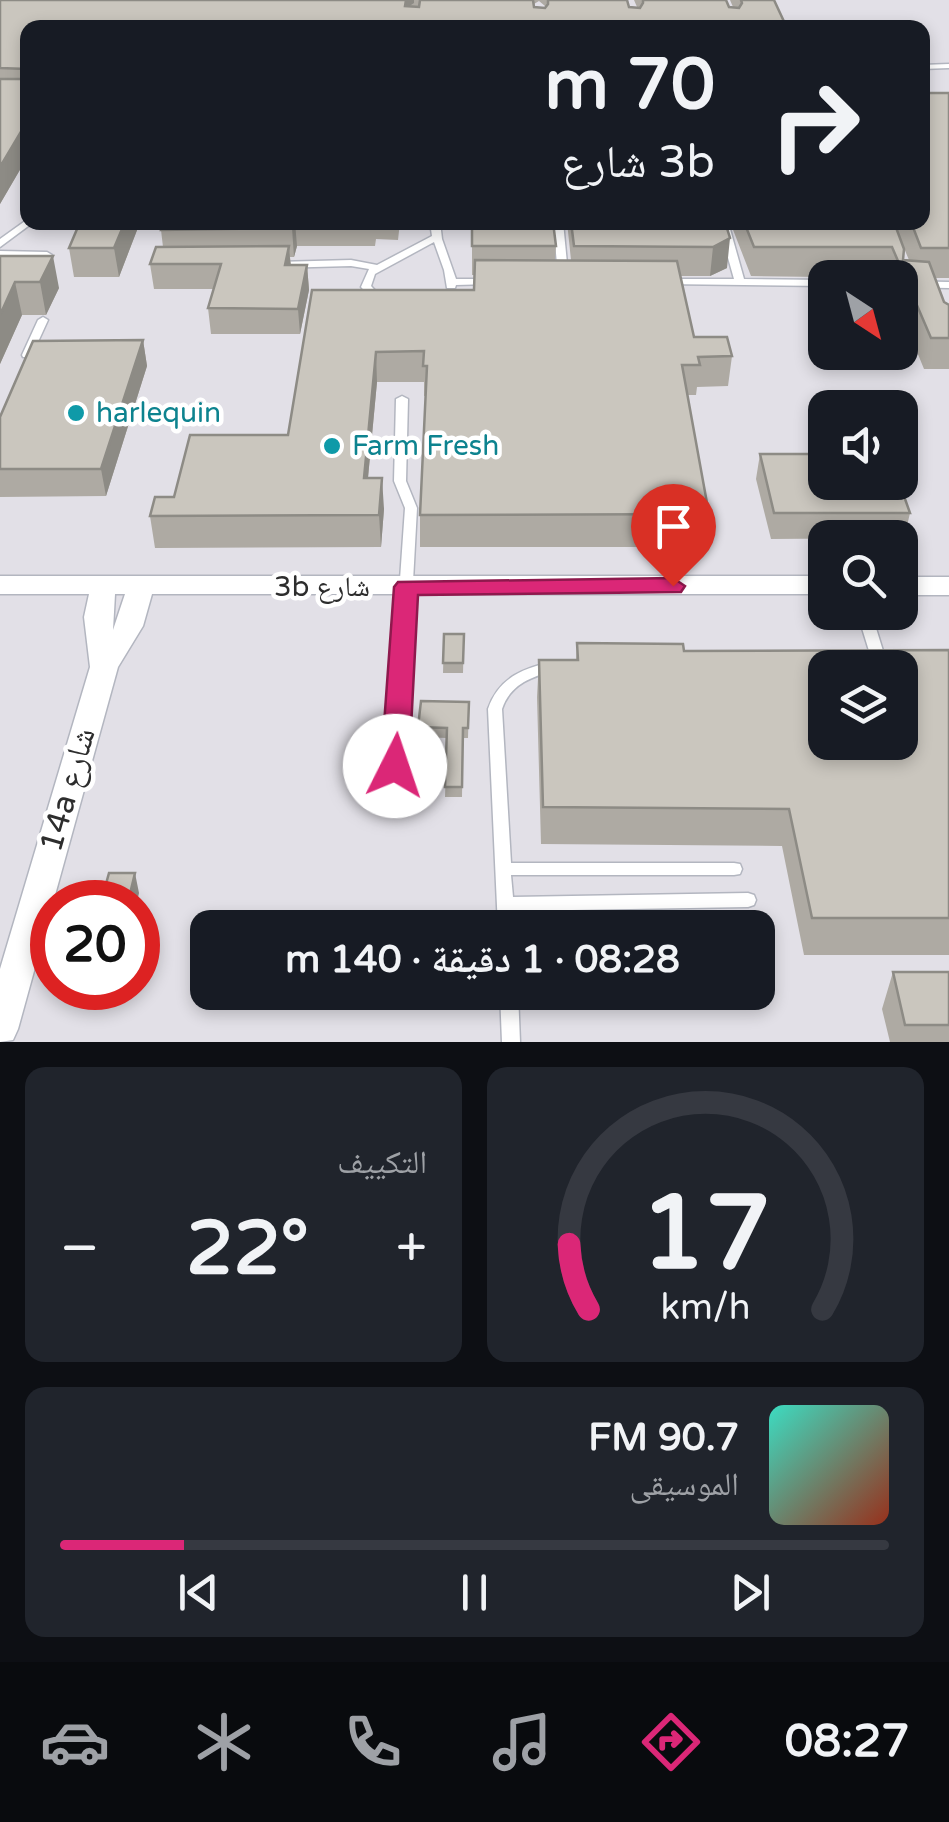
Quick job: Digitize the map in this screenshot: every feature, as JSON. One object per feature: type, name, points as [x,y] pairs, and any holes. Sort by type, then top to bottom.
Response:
[{"type":"street","name":"3b شارع","points":[[0,585],[808,586]]},
{"type":"street","name":"14a شارع","points":[[103,586],[98,618],[104,667]]},
{"type":"street","name":"14a شارع","points":[[0,1030],[104,667],[129,626],[141,586]]},
{"type":"street","points":[[918,586],[949,586]]},
{"type":"lane","points":[[0,244],[20,228]]},
{"type":"lane","points":[[434,230],[434,238],[452,282]]},
{"type":"lane","points":[[559,230],[564,282]]},
{"type":"lane","points":[[725,230],[739,282]]},
{"type":"lane","points":[[389,302],[373,296],[366,287],[368,277],[434,238]]},
{"type":"lane","points":[[0,254],[47,255]]},
{"type":"lane","points":[[257,265],[351,264],[379,268]]},
{"type":"lane","points":[[452,282],[508,282]]},
{"type":"lane","points":[[445,294],[452,282]]},
{"type":"lane","points":[[545,282],[583,282]]},
{"type":"lane","points":[[661,282],[808,283]]},
{"type":"lane","points":[[918,284],[949,285]]},
{"type":"lane","points":[[22,368],[43,320]]},
{"type":"lane","points":[[395,766],[411,508],[400,480],[402,399]]},
{"type":"lane","points":[[506,910],[497,699],[521,677],[569,663]]},
{"type":"lane","points":[[504,869],[734,869]]},
{"type":"lane","points":[[506,904],[748,900]]},
{"type":"lane","points":[[509,1010],[510,1042]]},
{"type":"shaded area","points":[[0,0],[949,0],[949,1042],[0,1042]]},
{"type":"building","points":[[0,0],[406,0],[405,6],[419,7],[420,0],[533,0],[534,7],[545,8],[548,0],[627,0],[629,7],[640,8],[643,0],[726,0],[729,7],[739,8],[741,0],[774,0],[783,20],[20,20],[20,69],[0,68]]},
{"type":"building","points":[[0,79],[20,79],[20,133],[0,167]]},
{"type":"building","points":[[930,93],[949,93],[949,248],[921,248],[914,230],[930,230]]},
{"type":"building","points":[[77,230],[122,230],[114,248],[69,248]]},
{"type":"building","points":[[472,230],[554,230],[556,246],[472,246]]},
{"type":"building","points":[[572,230],[728,230],[730,238],[713,247],[574,246]]},
{"type":"building","points":[[747,230],[897,230],[904,249],[903,260],[898,260],[892,247],[754,247]]},
{"type":"building","points":[[289,246],[285,265],[307,265],[298,309],[208,308],[221,264],[150,264],[156,247]]},
{"type":"building","points":[[0,256],[53,256],[40,282],[15,282],[0,315]]},
{"type":"building","points":[[475,260],[677,261],[694,337],[727,337],[732,356],[698,357],[700,365],[682,365],[709,514],[420,515],[427,366],[423,366],[424,351],[376,352],[364,478],[382,478],[379,515],[150,516],[155,497],[174,497],[190,435],[288,435],[312,290],[474,290]]},
{"type":"building","points":[[918,261],[929,262],[944,302],[949,305],[949,338],[931,338],[918,308]]},
{"type":"building","name":"harlequin","points":[[143,340],[101,469],[0,469],[0,417],[33,341]]},
{"type":"building","points":[[760,454],[808,454],[808,500],[905,500],[910,513],[774,513]]},
{"type":"building","points":[[444,634],[464,634],[463,663],[443,663]]},
{"type":"building","points":[[577,643],[683,644],[684,651],[808,651],[808,760],[918,760],[918,650],[949,650],[949,918],[812,918],[789,809],[543,807],[539,660],[578,660]]},
{"type":"building","points":[[421,701],[469,702],[468,728],[463,728],[462,787],[445,787],[447,728],[418,727]]},
{"type":"building","points":[[109,873],[135,873],[133,880],[107,880]]},
{"type":"building","points":[[893,972],[949,972],[949,1025],[905,1025]]},
{"type":"place","name":"harlequin","points":[[76,413]]},
{"type":"place","name":"Farm Fresh","points":[[332,446]]},
{"type":"route","points":[[395,766],[406,587],[673,586]]}]
